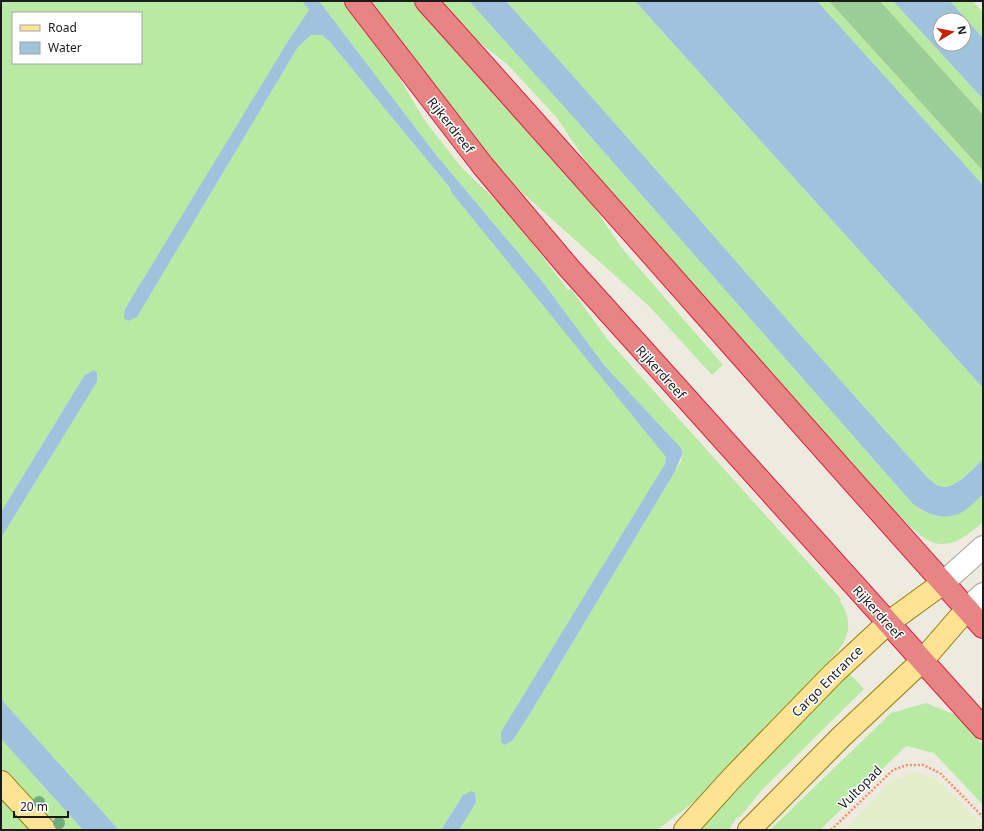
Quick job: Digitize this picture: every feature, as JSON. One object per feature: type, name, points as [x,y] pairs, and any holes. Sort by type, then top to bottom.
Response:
[{"type":"highway","name":"Rijkerdreef","points":[[356,1],[483,166],[569,268],[983,728]]},
{"type":"highway","points":[[426,1],[571,161],[732,347],[983,627]]},
{"type":"main road","name":"Cargo Entrance","points":[[685,830],[800,707],[888,623],[943,583]]},
{"type":"main road","points":[[749,830],[821,757],[922,661],[967,609]]},
{"type":"main road","points":[[1,782],[45,830]]},
{"type":"street","name":"Cargo Entrance","points":[[943,583],[983,547]]},
{"type":"street","points":[[967,609],[983,594]]},
{"type":"path","name":"Vultopad","points":[[831,830],[893,770],[908,765],[923,765],[940,773],[983,817]]},
{"type":"green space","points":[[1,1],[302,1],[309,10],[290,38],[137,317],[298,47],[311,35],[322,35],[330,42],[450,188],[451,192],[664,452],[666,457],[665,464],[505,745],[513,740],[674,473],[681,461],[683,453],[681,448],[604,365],[542,281],[437,156],[319,1],[344,1],[388,59],[425,121],[462,168],[510,214],[568,290],[571,289],[608,340],[841,599],[840,601],[846,612],[848,622],[848,631],[845,640],[840,648],[819,671],[819,674],[696,803],[694,802],[657,830],[459,830],[476,803],[463,795],[441,830],[119,830],[1,699],[1,538],[97,382],[84,376],[1,512]]},
{"type":"green space","points":[[369,1],[413,1],[575,179],[621,247],[723,365],[712,375],[649,306],[507,179]]},
{"type":"green space","points":[[440,1],[469,1],[575,119],[912,503],[922,511],[936,516],[945,516],[964,511],[983,494],[983,522],[957,541],[947,544],[937,544],[927,540],[917,533],[895,511],[891,511],[591,169],[557,118],[507,64],[476,40]]},
{"type":"green space","points":[[506,1],[635,1],[983,388],[983,459],[969,473],[951,486],[945,487],[935,484],[927,477]]},
{"type":"green space","points":[[817,1],[829,1],[983,171],[983,185]]},
{"type":"green space","points":[[829,1],[880,1],[983,115],[983,171]]},
{"type":"green space","points":[[880,1],[893,1],[932,43],[932,52],[940,52],[983,99],[983,115]]},
{"type":"green space","points":[[950,1],[973,1],[983,12],[983,38],[972,26],[972,12],[960,12]]},
{"type":"green space","points":[[848,672],[864,689],[760,792],[740,817],[737,817],[729,830],[698,830]]},
{"type":"green space","points":[[926,703],[956,715],[983,745],[983,805],[934,753],[906,746],[820,830],[770,830],[891,713]]},
{"type":"green space","points":[[1,739],[83,830],[57,830],[1,768]]},
{"type":"green space","points":[[917,772],[938,780],[983,825],[983,830],[845,830],[892,780]]},
{"type":"green space","points":[[1,796],[32,830],[1,830]]},
{"type":"water","points":[[302,1],[319,1],[437,156],[542,281],[604,365],[681,448],[683,453],[674,473],[533,709],[513,740],[505,745],[501,742],[501,732],[665,464],[666,457],[451,192],[450,188],[330,42],[322,35],[311,35],[298,47],[137,317],[128,321],[124,318],[125,309],[290,38],[309,10]]},
{"type":"water","points":[[469,1],[506,1],[927,477],[935,484],[945,487],[951,486],[969,473],[983,459],[983,494],[964,511],[951,516],[937,516],[930,514],[912,503],[575,119]]},
{"type":"water","points":[[635,1],[817,1],[983,185],[983,388]]},
{"type":"water","points":[[893,1],[950,1],[960,12],[932,12],[932,43]]},
{"type":"water","points":[[972,26],[983,38],[983,99],[940,52],[972,52]]},
{"type":"water","points":[[93,370],[97,373],[97,382],[1,538],[1,512],[84,376]]},
{"type":"water","points":[[1,699],[119,830],[83,830],[1,739]]},
{"type":"water","points":[[471,791],[475,793],[476,803],[459,830],[441,830],[463,795]]}]
